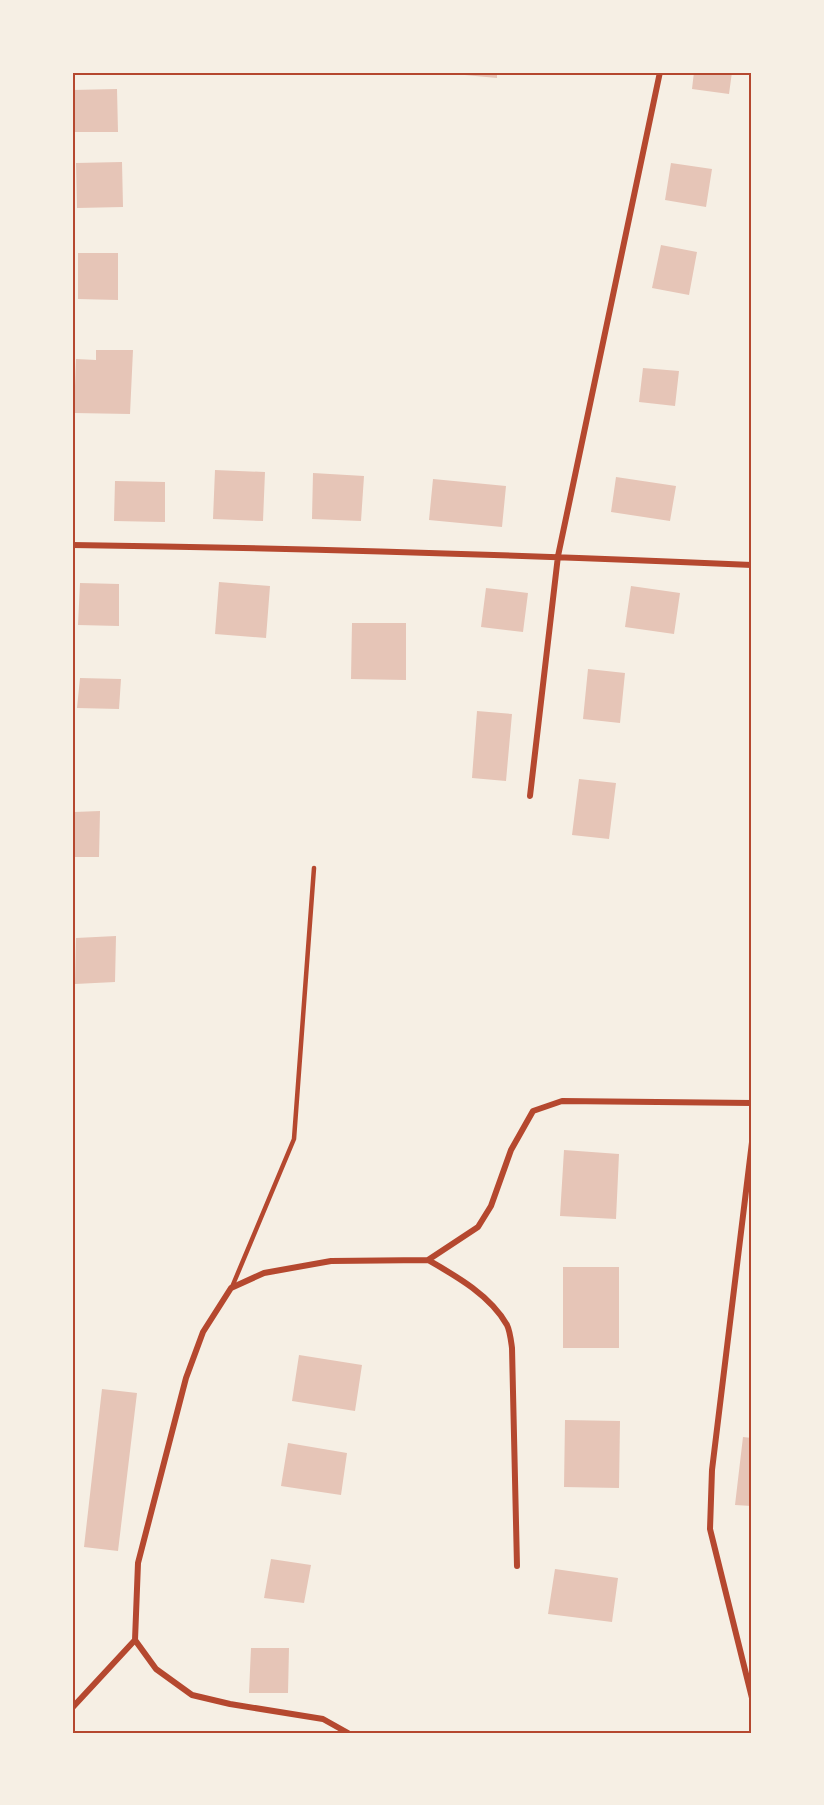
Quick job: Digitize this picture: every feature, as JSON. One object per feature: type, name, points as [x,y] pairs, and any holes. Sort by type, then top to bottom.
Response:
[{"type":"street","points":[[530,796],[558,556],[660,72]]},
{"type":"street","points":[[72,545],[294,548],[752,565]]},
{"type":"street","points":[[428,1260],[478,1227],[491,1206],[511,1150],[533,1111],[562,1101],[752,1103]]},
{"type":"street","points":[[752,1142],[712,1470],[710,1529],[752,1698]]},
{"type":"street","points":[[348,1733],[323,1719],[230,1704],[192,1695],[156,1670],[135,1640],[138,1563],[186,1378],[203,1332],[231,1288],[264,1273],[331,1261],[428,1260],[455,1275],[489,1302],[508,1327],[512,1348],[517,1566]]},
{"type":"street","points":[[72,1708],[135,1640]]},
{"type":"lane","points":[[231,1288],[294,1139],[314,868]]},
{"type":"building","points":[[454,72],[497,72],[497,78],[454,74]]},
{"type":"building","points":[[694,72],[732,72],[729,94],[692,89]]},
{"type":"building","points":[[117,89],[118,132],[72,132],[72,90]]},
{"type":"building","points":[[122,162],[123,207],[77,208],[76,163]]},
{"type":"building","points":[[671,163],[712,169],[706,207],[665,200]]},
{"type":"building","points":[[661,245],[697,252],[689,295],[652,288]]},
{"type":"building","points":[[78,253],[118,253],[118,300],[78,299]]},
{"type":"building","points":[[96,350],[133,350],[130,414],[74,413],[76,359],[96,360]]},
{"type":"building","points":[[643,368],[679,371],[675,406],[639,402]]},
{"type":"building","points":[[215,470],[265,472],[263,521],[213,519]]},
{"type":"building","points":[[313,473],[364,476],[361,521],[312,519]]},
{"type":"building","points":[[616,477],[676,486],[670,521],[611,512]]},
{"type":"building","points":[[433,479],[506,486],[502,527],[429,520]]},
{"type":"building","points":[[115,481],[165,482],[165,522],[114,521]]},
{"type":"building","points":[[219,582],[270,586],[266,638],[215,634]]},
{"type":"building","points":[[80,583],[119,584],[119,626],[78,625]]},
{"type":"building","points":[[631,586],[680,593],[674,634],[625,627]]},
{"type":"building","points":[[486,588],[528,593],[523,632],[481,627]]},
{"type":"building","points":[[352,623],[406,623],[406,680],[351,679]]},
{"type":"building","points":[[588,669],[625,673],[620,723],[583,719]]},
{"type":"building","points":[[80,678],[121,679],[119,709],[77,708]]},
{"type":"building","points":[[477,711],[512,714],[506,781],[472,778]]},
{"type":"building","points":[[579,779],[616,783],[609,839],[572,835]]},
{"type":"building","points":[[100,811],[99,857],[73,857],[74,812]]},
{"type":"building","points":[[116,936],[115,982],[75,984],[76,938]]},
{"type":"building","points":[[564,1150],[619,1154],[616,1219],[560,1216]]},
{"type":"building","points":[[563,1267],[619,1267],[619,1348],[563,1348]]},
{"type":"building","points":[[299,1355],[362,1365],[355,1411],[292,1401]]},
{"type":"building","points":[[102,1389],[137,1393],[118,1551],[84,1547]]},
{"type":"building","points":[[565,1420],[620,1421],[619,1488],[564,1487]]},
{"type":"building","points":[[743,1437],[752,1438],[752,1506],[735,1505]]},
{"type":"building","points":[[288,1443],[347,1453],[341,1495],[281,1486]]},
{"type":"building","points":[[271,1559],[311,1565],[304,1603],[264,1598]]},
{"type":"building","points":[[555,1569],[618,1578],[612,1622],[548,1614]]},
{"type":"building","points":[[251,1648],[289,1648],[288,1693],[249,1693]]}]
